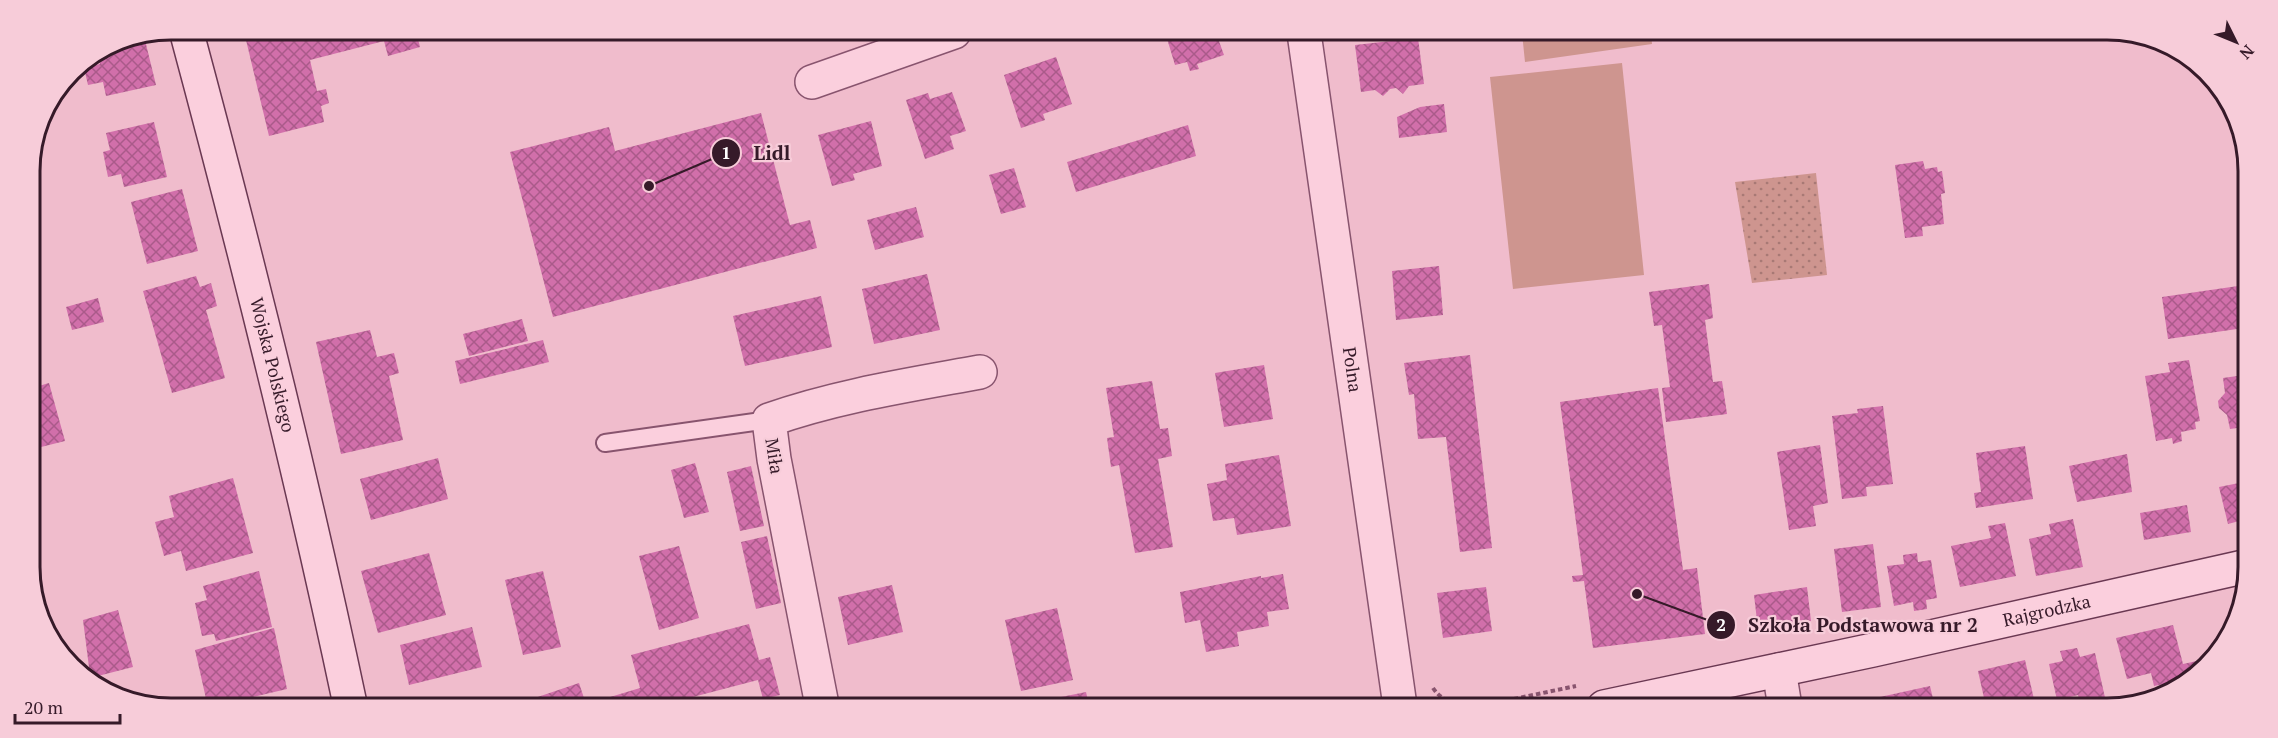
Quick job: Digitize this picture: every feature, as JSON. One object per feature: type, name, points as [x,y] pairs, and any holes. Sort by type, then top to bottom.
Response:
[{"type":"street","name":"Polna","points":[[1305,40],[1399,697]]},
{"type":"street","name":"Wojska Polskiego","points":[[190,41],[234,210],[310,520],[349,698]]},
{"type":"street","points":[[812,82],[930,41]]},
{"type":"street","name":"Miła","points":[[821,698],[774,459],[769,420],[816,405],[890,388],[980,372]]},
{"type":"street","name":"Rajgrodzka","points":[[1647,697],[2238,568]]},
{"type":"street","points":[[1779,670],[1783,697]]},
{"type":"lane","points":[[605,443],[769,420]]},
{"type":"shaded area","points":[[1523,40],[1652,40],[1652,44],[1525,62]]},
{"type":"shaded area","points":[[1622,63],[1644,275],[1513,289],[1490,77]]},
{"type":"shaded area","points":[[1816,173],[1827,275],[1752,283],[1735,182]]},
{"type":"building","points":[[1168,40],[1219,40],[1224,55],[1197,64],[1199,69],[1190,71],[1187,62],[1175,65]]},
{"type":"building","points":[[1418,40],[1424,84],[1409,86],[1403,94],[1396,88],[1390,89],[1383,96],[1375,90],[1361,92],[1355,45]]},
{"type":"building","points":[[246,41],[418,41],[420,47],[388,56],[384,41],[310,60],[317,91],[326,89],[329,103],[321,106],[324,122],[269,136]]},
{"type":"building","points":[[146,43],[156,85],[106,96],[103,82],[88,85],[85,74],[114,54]]},
{"type":"building","points":[[1056,57],[1072,104],[1043,114],[1045,120],[1021,128],[1004,75]]},
{"type":"building","points":[[952,92],[966,131],[950,136],[954,149],[925,159],[906,100],[928,93],[930,99]]},
{"type":"building","points":[[1444,104],[1447,132],[1399,138],[1397,117],[1420,107]]},
{"type":"building","points":[[761,113],[790,225],[810,220],[817,248],[553,317],[510,152],[609,127],[615,151]]},
{"type":"building","points":[[871,121],[882,166],[853,174],[855,180],[832,186],[818,135]]},
{"type":"building","points":[[154,122],[167,177],[124,187],[121,174],[108,177],[103,152],[110,150],[106,133]]},
{"type":"building","points":[[1188,125],[1196,156],[1076,192],[1067,162]]},
{"type":"building","points":[[1923,161],[1925,169],[1937,167],[1938,172],[1942,171],[1945,193],[1941,194],[1944,224],[1922,227],[1923,236],[1905,238],[1895,165]]},
{"type":"building","points":[[1014,168],[1026,207],[1001,214],[989,175]]},
{"type":"building","points":[[182,189],[198,251],[147,264],[131,202]]},
{"type":"building","points":[[916,207],[924,237],[875,250],[867,220]]},
{"type":"building","points":[[1439,266],[1443,315],[1396,320],[1392,271]]},
{"type":"building","points":[[927,274],[940,330],[874,344],[862,289]]},
{"type":"building","points":[[196,276],[200,287],[211,283],[217,306],[206,310],[225,378],[172,393],[143,291]]},
{"type":"building","points":[[1709,284],[1713,318],[1705,320],[1713,382],[1722,381],[1727,414],[1666,422],[1662,388],[1670,387],[1662,325],[1654,326],[1649,292]]},
{"type":"building","points":[[2238,286],[2238,329],[2168,339],[2162,297]]},
{"type":"building","points":[[821,296],[832,347],[745,366],[733,316]]},
{"type":"building","points":[[98,298],[104,322],[72,330],[66,307]]},
{"type":"building","points":[[522,319],[528,341],[469,356],[463,334]]},
{"type":"building","points":[[370,330],[377,357],[394,353],[399,373],[389,376],[403,440],[341,454],[316,342]]},
{"type":"building","points":[[543,340],[549,362],[460,384],[455,361]]},
{"type":"building","points":[[1470,355],[1492,548],[1460,552],[1446,437],[1418,439],[1414,394],[1409,395],[1404,363]]},
{"type":"building","points":[[2189,360],[2200,421],[2195,422],[2196,429],[2181,432],[2182,441],[2173,444],[2172,438],[2156,441],[2145,376],[2170,372],[2168,363]]},
{"type":"building","points":[[1264,365],[1273,419],[1224,427],[1215,373]]},
{"type":"building","points":[[2238,376],[2238,428],[2230,429],[2227,415],[2219,408],[2218,401],[2225,393],[2223,378]]},
{"type":"building","points":[[1152,381],[1160,429],[1168,428],[1172,456],[1158,459],[1173,547],[1135,553],[1119,465],[1111,467],[1107,438],[1114,437],[1106,388]]},
{"type":"building","points":[[49,383],[65,441],[40,447],[40,386]]},
{"type":"building","points":[[1658,388],[1683,570],[1697,568],[1705,634],[1593,648],[1584,581],[1573,582],[1572,576],[1583,575],[1560,402]]},
{"type":"building","points":[[1883,406],[1893,484],[1866,487],[1867,496],[1842,499],[1832,416],[1858,413],[1857,409]]},
{"type":"building","points":[[1820,445],[1828,503],[1813,506],[1816,526],[1789,530],[1777,452]]},
{"type":"building","points":[[2025,446],[2033,499],[1976,508],[1974,493],[1981,492],[1976,453]]},
{"type":"building","points":[[2127,454],[2132,492],[2077,502],[2069,466]]},
{"type":"building","points":[[1279,455],[1291,526],[1237,535],[1234,518],[1213,521],[1207,484],[1227,480],[1225,464]]},
{"type":"building","points":[[438,458],[448,499],[371,520],[360,479]]},
{"type":"building","points":[[695,463],[709,512],[684,518],[671,470]]},
{"type":"building","points":[[751,466],[764,526],[740,531],[727,472]]},
{"type":"building","points":[[233,478],[253,553],[186,571],[181,551],[164,556],[155,522],[174,517],[169,496]]},
{"type":"building","points":[[2238,483],[2238,521],[2228,524],[2219,487]]},
{"type":"building","points":[[2187,505],[2191,532],[2144,540],[2140,513]]},
{"type":"building","points":[[2073,519],[2083,567],[2036,576],[2029,539],[2051,534],[2049,524]]},
{"type":"building","points":[[2005,523],[2016,576],[1960,587],[1951,546],[1991,538],[1988,526]]},
{"type":"building","points":[[767,536],[781,603],[756,609],[741,542]]},
{"type":"building","points":[[1873,544],[1881,607],[1842,612],[1834,549]]},
{"type":"building","points":[[679,546],[699,618],[659,630],[639,556]]},
{"type":"building","points":[[429,553],[446,615],[378,633],[361,571]]},
{"type":"building","points":[[1917,553],[1918,562],[1931,560],[1937,598],[1926,600],[1927,609],[1914,611],[1913,602],[1894,606],[1887,566],[1904,564],[1903,555]]},
{"type":"building","points":[[259,571],[272,627],[216,641],[214,634],[202,636],[195,603],[207,600],[203,586]]},
{"type":"building","points":[[543,571],[561,647],[523,655],[505,580]]},
{"type":"building","points":[[1283,574],[1289,609],[1267,612],[1269,626],[1237,632],[1239,646],[1206,652],[1200,620],[1185,623],[1180,592],[1261,576],[1261,578]]},
{"type":"building","points":[[892,585],[903,632],[848,645],[838,597]]},
{"type":"building","points":[[1486,587],[1492,631],[1443,638],[1437,593]]},
{"type":"building","points":[[1807,587],[1811,621],[1758,629],[1754,595]]},
{"type":"building","points":[[1057,608],[1073,680],[1021,691],[1005,620]]},
{"type":"building","points":[[118,610],[133,667],[100,676],[89,668],[83,620]]},
{"type":"building","points":[[749,624],[759,660],[770,657],[780,695],[763,698],[758,680],[690,698],[608,698],[640,688],[631,655]]},
{"type":"building","points":[[2173,625],[2183,664],[2197,661],[2164,684],[2154,686],[2151,673],[2127,679],[2116,638]]},
{"type":"building","points":[[472,627],[482,667],[409,685],[400,645]]},
{"type":"building","points":[[274,628],[287,689],[249,698],[206,698],[195,650]]},
{"type":"building","points":[[2077,648],[2080,657],[2095,653],[2105,697],[2079,697],[2078,695],[2056,697],[2049,664],[2063,661],[2060,651]]},
{"type":"building","points":[[2025,660],[2033,697],[1984,697],[1978,671]]},
{"type":"building","points":[[579,683],[584,698],[535,698]]},
{"type":"building","points":[[1930,686],[1933,697],[1879,697]]},
{"type":"building","points":[[1086,692],[1087,698],[1058,698]]},
{"type":"place","name":"Lidl","points":[[649,186]]},
{"type":"place","name":"Szkoła Podstawowa nr 2","points":[[1637,594]]}]
